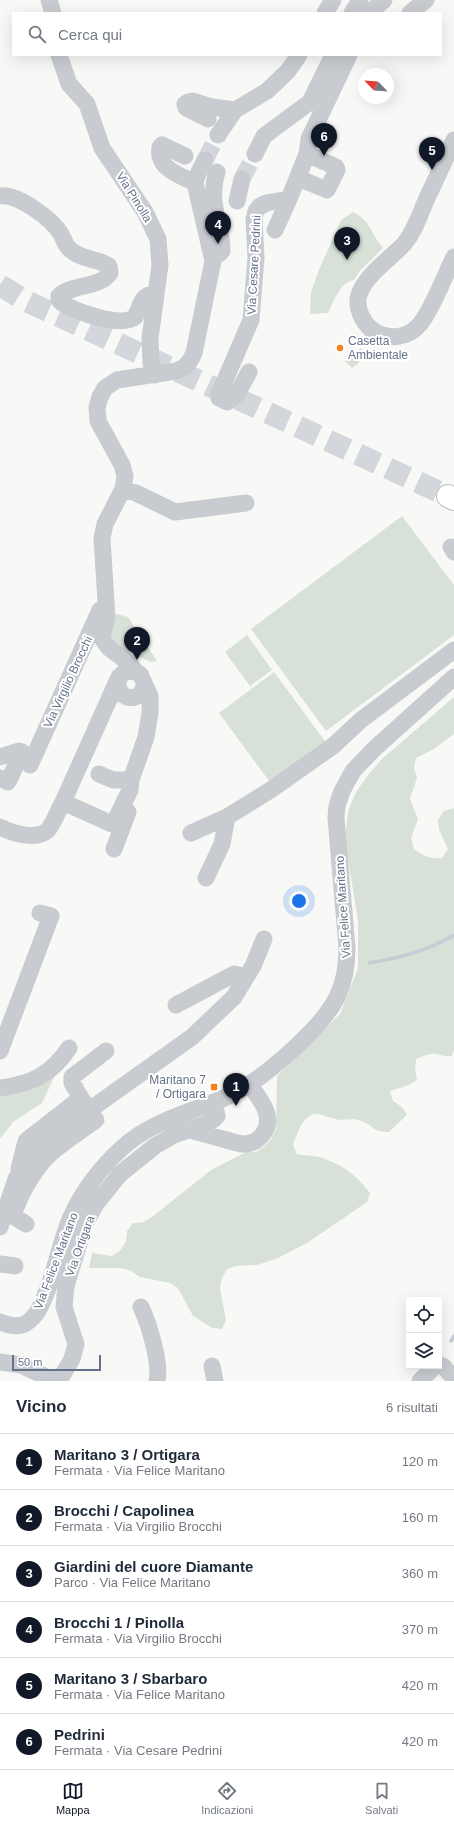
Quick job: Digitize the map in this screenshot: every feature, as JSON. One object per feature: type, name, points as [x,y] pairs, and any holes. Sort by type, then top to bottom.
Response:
[{"type":"street","points":[[49,0],[53,12]]},
{"type":"street","points":[[326,12],[333,0]]},
{"type":"street","points":[[353,12],[360,0]]},
{"type":"street","points":[[370,12],[384,0]]},
{"type":"street","points":[[411,12],[426,0]]},
{"type":"street","name":"Via Pinolla","points":[[59,56],[69,84],[87,104],[102,148],[146,212],[158,239],[160,265],[150,338],[152,363],[155,375]]},
{"type":"street","points":[[218,134],[235,110],[267,91],[288,71],[298,56]]},
{"type":"street","points":[[255,154],[264,136],[310,102],[333,56]]},
{"type":"street","name":"Via Cesare Pedrini","points":[[275,230],[308,154],[309,139],[349,56]]},
{"type":"street","points":[[208,119],[189,110],[186,108],[185,104],[193,101],[212,107],[235,110]]},
{"type":"street","points":[[454,140],[414,229],[404,243],[366,282],[363,287],[358,299],[360,313],[363,320],[376,332],[391,337],[398,337],[414,330],[425,317],[454,257]]},
{"type":"street","points":[[185,156],[167,146],[162,145],[160,147],[161,160],[167,168],[196,183],[197,176],[205,160]]},
{"type":"street","points":[[298,178],[327,190],[337,170],[336,167],[308,154]]},
{"type":"street","name":"Via Virgilio Brocchi","points":[[212,256],[219,254],[222,251],[222,242],[213,198],[213,184],[217,172]]},
{"type":"street","points":[[237,201],[242,179]]},
{"type":"street","name":"Via Virgilio Brocchi","points":[[63,802],[113,824],[130,785],[146,737],[149,722],[150,696],[129,663],[109,648],[103,640],[102,635],[107,618],[102,538],[105,524],[123,489],[125,476],[124,471],[98,421],[96,411],[98,401],[105,388],[117,380],[155,375],[182,369],[191,360],[194,352],[211,269],[212,256],[196,183]]},
{"type":"street","points":[[0,196],[7,196],[38,211],[55,227],[66,246],[75,254],[87,259],[104,262],[109,266],[110,273],[102,281],[77,287],[62,293],[59,296],[59,300],[62,303],[94,317],[128,320],[135,317],[144,298],[148,294],[155,293]]},
{"type":"street","name":"Via Cesare Pedrini","points":[[249,372],[237,394],[231,400],[227,402],[219,398],[219,394],[251,320],[256,258],[254,219],[256,211],[259,206],[266,203],[289,199]]},
{"type":"street","points":[[123,489],[136,493],[175,512],[246,503]]},
{"type":"street","name":"Via Virgilio Brocchi","points":[[30,765],[105,598]]},
{"type":"street","points":[[191,833],[227,818],[272,789],[333,746],[361,720],[454,650]]},
{"type":"street","points":[[0,827],[18,834],[42,834],[48,830],[63,802],[118,681],[122,674],[126,671],[140,679],[141,693],[138,696],[129,698],[121,694],[118,690],[118,681]]},
{"type":"street","name":"Via Felice Maritano","points":[[0,1322],[15,1327],[23,1325],[34,1317],[38,1311],[75,1211],[94,1179],[120,1149],[136,1136],[154,1126],[214,1102],[249,1084],[303,1040],[331,1009],[344,982],[347,948],[336,818],[337,806],[347,780],[374,749],[454,677]]},
{"type":"street","points":[[0,757],[19,751],[22,752],[8,782],[0,778]]},
{"type":"street","points":[[99,774],[130,785],[131,805],[114,849]]},
{"type":"street","points":[[206,878],[222,844],[227,818]]},
{"type":"street","points":[[0,1051],[35,964],[46,915]]},
{"type":"street","points":[[16,1179],[28,1159],[43,1143],[192,1037],[234,996],[246,977],[264,939]]},
{"type":"street","points":[[176,1005],[234,974],[246,977]]},
{"type":"street","points":[[0,1088],[24,1085],[41,1076],[60,1061],[69,1048]]},
{"type":"street","points":[[26,1224],[13,1216],[16,1207],[33,1175],[50,1154],[99,1118],[82,1100],[72,1083],[72,1077],[106,1051]]},
{"type":"street","points":[[190,1130],[241,1144],[249,1144],[257,1141],[266,1130],[267,1114],[265,1106],[249,1084]]},
{"type":"street","points":[[0,1227],[16,1179],[26,1141],[82,1100]]},
{"type":"street","name":"Via Ortigara","points":[[59,1381],[72,1360],[76,1344],[64,1307],[63,1298],[85,1224],[107,1189],[120,1174],[164,1140],[208,1123],[217,1116],[214,1102]]},
{"type":"street","points":[[140,1307],[150,1328],[158,1372],[157,1381]]},
{"type":"street","points":[[0,1362],[21,1365],[55,1381]]},
{"type":"street","points":[[439,1369],[454,1378]]},
{"type":"street","points":[[420,1381],[439,1369]]},
{"type":"street","points":[[434,1381],[439,1369]]},
{"type":"shaded area","points":[[353,212],[364,220],[383,248],[359,272],[354,280],[345,284],[341,288],[328,313],[310,314],[311,292],[318,272],[341,220]]},
{"type":"shaded area","points":[[361,348],[364,354],[362,360],[352,368],[345,361]]},
{"type":"shaded area","points":[[402,516],[454,585],[454,635],[326,731],[251,629]]},
{"type":"shaded area","points":[[113,613],[128,617],[157,661],[151,662],[115,646],[110,635]]},
{"type":"shaded area","points":[[247,635],[272,670],[250,686],[225,652]]},
{"type":"shaded area","points":[[274,672],[327,744],[272,785],[219,713]]},
{"type":"shaded area","points":[[454,697],[454,734],[434,749],[416,758],[414,768],[417,778],[410,799],[418,819],[411,838],[414,849],[430,857],[442,858],[448,849],[439,830],[438,820],[444,811],[454,808],[454,1050],[452,1056],[433,1054],[416,1059],[415,1070],[417,1080],[409,1085],[390,1091],[393,1101],[402,1107],[407,1115],[389,1132],[377,1130],[358,1120],[340,1120],[314,1114],[309,1116],[302,1124],[293,1145],[297,1154],[319,1157],[348,1170],[370,1193],[367,1202],[307,1243],[276,1259],[257,1265],[236,1266],[227,1269],[222,1278],[220,1288],[226,1320],[222,1329],[212,1328],[193,1316],[178,1288],[170,1283],[140,1277],[131,1271],[121,1268],[89,1268],[92,1253],[112,1256],[121,1250],[126,1241],[127,1231],[133,1223],[144,1222],[211,1170],[246,1152],[256,1152],[265,1146],[272,1138],[276,1129],[277,1076],[340,1014],[358,968],[358,921],[345,841],[348,811],[356,792],[382,759]]},
{"type":"shaded area","points":[[58,1069],[42,1103],[13,1122],[0,1139],[0,1091]]},
{"type":"waterway","points":[[369,963],[392,959],[423,950],[454,935]]},
{"type":"waterway","points":[[451,1341],[454,1336]]},
{"type":"tunnel","points":[[205,160],[218,135]]},
{"type":"tunnel","points":[[242,179],[255,154]]},
{"type":"tunnel","points":[[0,285],[24,300],[448,496]]},
{"type":"place","name":"Pedrini","points":[[324,156]]},
{"type":"place","name":"Maritano 3 / Sbarbaro","points":[[432,170]]},
{"type":"place","name":"Brocchi 1 / Pinolla","points":[[218,244]]},
{"type":"place","name":"Giardini del cuore Diamante","points":[[347,260]]},
{"type":"place","name":"Casetta Ambientale","points":[[340,348]]},
{"type":"place","name":"Brocchi / Capolinea","points":[[137,660]]},
{"type":"place","name":"Maritano 7 / Ortigara","points":[[214,1087]]},
{"type":"place","name":"Maritano 3 / Ortigara","points":[[236,1106]]}]
